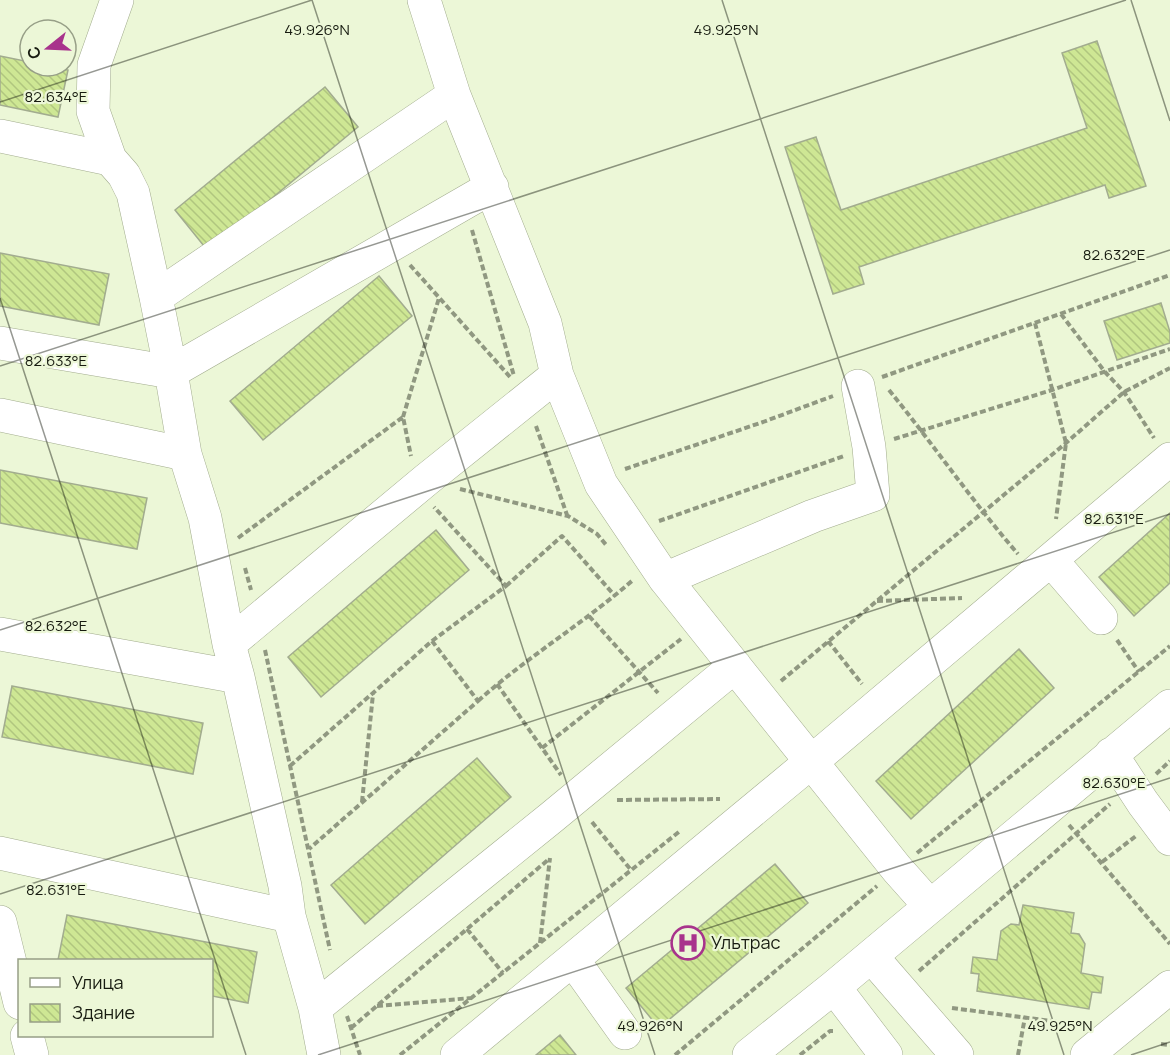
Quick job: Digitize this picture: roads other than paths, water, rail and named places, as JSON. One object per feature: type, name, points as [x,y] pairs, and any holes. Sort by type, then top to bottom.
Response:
[{"type":"lane","points":[[117,0],[94,65],[93,111],[110,159],[124,175],[133,193],[171,372],[185,454],[205,518],[229,644],[285,886],[289,916],[327,998],[322,1049]]},
{"type":"lane","points":[[424,0],[454,95],[478,195],[545,323],[557,375],[601,484],[653,583],[735,666],[897,869],[930,906]]},
{"type":"lane","points":[[156,297],[454,95]]},
{"type":"lane","points":[[0,136],[110,159]]},
{"type":"lane","points":[[0,343],[171,372],[478,195]]},
{"type":"lane","points":[[229,644],[422,481],[557,375]]},
{"type":"lane","points":[[653,583],[813,516],[873,495],[869,447],[869,382]]},
{"type":"lane","points":[[0,415],[185,454]]},
{"type":"lane","points":[[457,1055],[811,762],[1035,558],[1166,447]]},
{"type":"lane","points":[[1035,558],[1101,618]]},
{"type":"lane","points":[[0,634],[238,677]]},
{"type":"lane","points":[[327,998],[735,666]]},
{"type":"lane","points":[[748,1055],[834,987],[1170,706]]},
{"type":"lane","points":[[1111,754],[1143,803],[1156,836]]},
{"type":"lane","points":[[0,852],[289,916]]},
{"type":"lane","points":[[0,922],[18,995]]},
{"type":"lane","points":[[871,956],[957,1055]]},
{"type":"lane","points":[[573,960],[625,1032]]},
{"type":"lane","points":[[834,987],[886,1055]]},
{"type":"lane","points":[[1089,1041],[1170,987]]},
{"type":"lane","points":[[28,1037],[32,1055]]},
{"type":"place","name":"Ультрас","points":[[688,943]]}]
